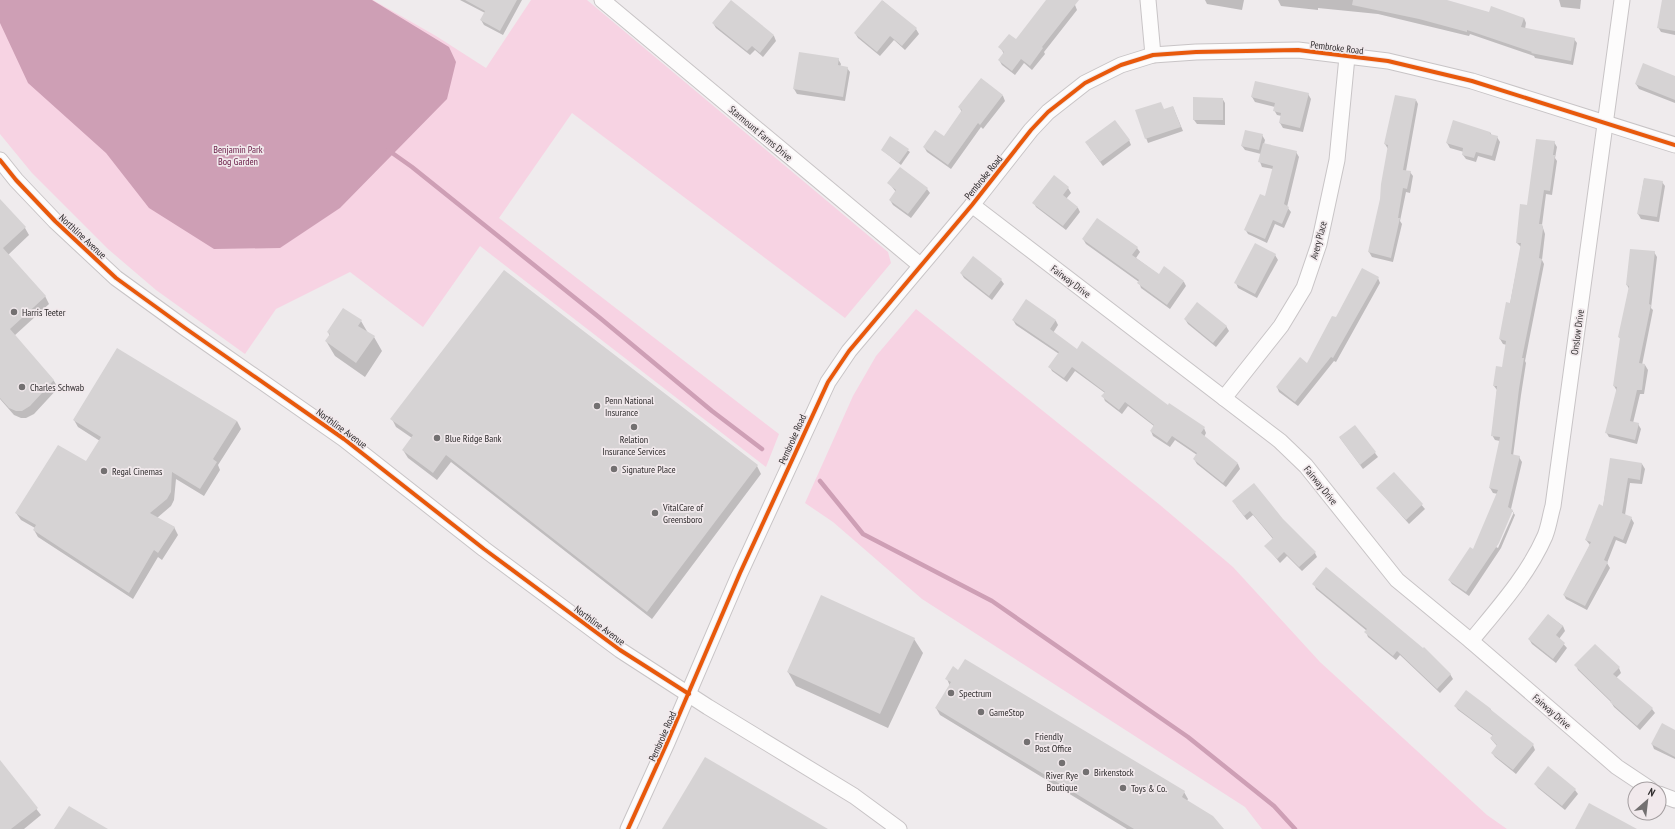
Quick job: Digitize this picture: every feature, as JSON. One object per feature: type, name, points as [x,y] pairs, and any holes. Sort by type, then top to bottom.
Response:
[{"type":"street","name":"Starmount Farms Drive","points":[[602,0],[920,265]]},
{"type":"street","points":[[1148,0],[1153,55]]},
{"type":"street","name":"Onslow Drive","points":[[1471,641],[1503,603],[1535,556],[1545,534],[1553,506],[1622,0]]},
{"type":"street","name":"Pembroke Road","points":[[628,829],[689,694],[740,573],[828,382],[849,351],[972,205],[1031,130],[1048,112],[1085,83],[1121,65],[1153,55],[1196,52],[1298,50],[1388,62],[1472,81],[1675,145]]},
{"type":"street","name":"Avery Place","points":[[1224,398],[1281,326],[1304,288],[1319,244],[1336,160],[1347,57]]},
{"type":"street","name":"Northline Avenue","points":[[0,160],[16,180],[55,221],[116,278],[344,439],[484,549],[620,650],[854,796],[898,829]]},
{"type":"street","name":"Fairway Drive","points":[[972,205],[1280,441],[1306,466],[1397,580],[1471,641],[1617,767],[1638,781]]},
{"type":"green space","name":"Benjamin Park Bog Garden","points":[[0,0],[373,0],[436,36],[486,68],[531,0],[587,0],[888,252],[891,263],[845,318],[572,113],[499,218],[779,434],[766,467],[480,246],[423,327],[350,272],[276,309],[245,354],[156,290],[108,249],[32,173],[0,134]]},
{"type":"green space","points":[[916,309],[1160,505],[1233,567],[1320,662],[1487,815],[1507,829],[1262,829],[1245,807],[922,599],[833,522],[805,503],[853,396],[876,356]]},
{"type":"shaded area","points":[[0,0],[372,0],[449,47],[456,62],[447,99],[340,208],[280,248],[214,249],[149,208],[106,153],[28,83],[0,23]]},
{"type":"building","points":[[465,0],[517,0],[500,31],[480,20],[485,11]]},
{"type":"building","points":[[731,0],[774,35],[760,53],[752,46],[747,51],[712,23]]},
{"type":"building","points":[[882,0],[917,28],[902,46],[890,36],[877,52],[854,33]]},
{"type":"building","points":[[1046,0],[1079,0],[1042,47],[1043,48],[1030,66],[1021,59],[1012,71],[998,60],[1004,52],[998,47],[1009,34],[1016,39]]},
{"type":"building","points":[[1353,0],[1447,0],[1489,12],[1491,6],[1524,18],[1521,27],[1575,38],[1571,61],[1531,53],[1532,52],[1467,30],[1467,32],[1419,19],[1352,5]]},
{"type":"building","points":[[1662,0],[1675,0],[1675,31],[1657,28]]},
{"type":"building","points":[[799,52],[839,58],[838,65],[848,67],[843,97],[793,89]]},
{"type":"building","points":[[1643,63],[1675,76],[1675,100],[1635,84]]},
{"type":"building","points":[[981,78],[1003,95],[980,125],[978,123],[948,165],[923,147],[935,130],[944,136],[962,110],[958,107]]},
{"type":"building","points":[[1255,81],[1309,93],[1300,128],[1279,123],[1281,113],[1273,111],[1275,103],[1251,97]]},
{"type":"building","points":[[1395,95],[1416,99],[1403,170],[1411,171],[1407,189],[1403,188],[1398,218],[1400,218],[1391,258],[1368,252],[1380,199],[1381,184],[1388,145],[1384,144]]},
{"type":"building","points":[[1193,97],[1223,98],[1223,120],[1193,120]]},
{"type":"building","points":[[1161,102],[1164,109],[1173,106],[1181,127],[1145,139],[1135,110]]},
{"type":"building","points":[[1115,120],[1130,140],[1100,162],[1085,142]]},
{"type":"building","points":[[1453,120],[1498,136],[1492,156],[1476,152],[1474,158],[1462,155],[1463,148],[1446,143]]},
{"type":"building","points":[[1245,130],[1263,134],[1259,150],[1241,146]]},
{"type":"building","points":[[890,136],[909,149],[899,163],[881,150]]},
{"type":"building","points":[[1536,139],[1555,141],[1553,155],[1555,155],[1550,191],[1544,190],[1539,224],[1542,224],[1543,229],[1539,258],[1542,259],[1522,358],[1524,358],[1511,454],[1520,456],[1508,507],[1513,510],[1499,543],[1466,592],[1448,580],[1470,547],[1473,549],[1498,490],[1489,488],[1500,437],[1491,436],[1497,386],[1493,386],[1496,366],[1502,367],[1506,341],[1499,339],[1506,302],[1510,303],[1521,243],[1516,243],[1520,204],[1527,205]]},
{"type":"building","points":[[1263,143],[1297,151],[1284,204],[1289,207],[1282,224],[1273,220],[1265,239],[1244,230],[1260,194],[1265,196],[1273,166],[1258,162]]},
{"type":"building","points":[[900,167],[928,188],[908,214],[889,200],[896,190],[887,183]]},
{"type":"building","points":[[1054,175],[1069,187],[1063,195],[1078,207],[1063,226],[1032,203]]},
{"type":"building","points":[[1644,178],[1663,181],[1657,217],[1637,214]]},
{"type":"building","name":"Harris Teeter","points":[[0,199],[26,227],[3,248],[46,296],[10,329],[54,380],[30,406],[22,411],[16,411],[9,408],[0,398]]},
{"type":"building","points":[[1097,218],[1138,247],[1132,255],[1159,274],[1164,266],[1184,281],[1167,305],[1137,283],[1139,280],[1082,239]]},
{"type":"building","points":[[1255,243],[1276,254],[1255,294],[1234,283]]},
{"type":"building","points":[[1630,249],[1655,251],[1649,304],[1651,305],[1639,363],[1645,364],[1642,390],[1637,390],[1630,421],[1639,423],[1635,440],[1605,433],[1617,387],[1613,386],[1620,338],[1618,337],[1629,286],[1626,285]]},
{"type":"building","points":[[973,256],[1002,279],[989,296],[960,273]]},
{"type":"building","points":[[1362,268],[1379,277],[1333,358],[1331,357],[1295,402],[1276,387],[1300,357],[1307,363],[1332,316],[1336,317]]},
{"type":"building","name":"Signature Place","points":[[504,270],[758,465],[647,612],[446,455],[433,473],[402,450],[413,435],[390,419]]},
{"type":"building","points":[[1026,299],[1056,320],[1050,329],[1077,349],[1082,341],[1168,405],[1169,403],[1205,427],[1201,433],[1238,463],[1223,483],[1193,459],[1197,453],[1172,436],[1167,443],[1150,431],[1154,425],[1125,402],[1119,410],[1101,396],[1105,392],[1072,367],[1064,378],[1048,367],[1059,352],[1012,320]]},
{"type":"building","points":[[1197,302],[1227,326],[1213,343],[1184,319]]},
{"type":"building","points":[[343,308],[362,320],[358,326],[375,336],[356,363],[325,341],[330,334],[327,332]]},
{"type":"building","name":"Regal Cinemas","points":[[117,348],[237,421],[213,459],[217,462],[200,489],[172,472],[171,492],[167,499],[150,513],[175,527],[158,553],[154,550],[129,593],[33,530],[36,525],[15,513],[58,445],[86,461],[101,437],[73,420]]},
{"type":"building","points":[[1355,425],[1376,452],[1360,465],[1339,437]]},
{"type":"building","points":[[1610,458],[1642,463],[1640,480],[1628,478],[1622,513],[1632,517],[1623,540],[1614,536],[1604,560],[1608,562],[1585,606],[1563,595],[1591,542],[1585,540],[1599,504],[1603,506]]},
{"type":"building","points":[[1394,472],[1423,504],[1406,520],[1376,488]]},
{"type":"building","points":[[1254,483],[1283,519],[1316,552],[1299,567],[1284,552],[1277,559],[1264,546],[1273,538],[1250,511],[1244,516],[1232,501]]},
{"type":"building","points":[[1326,567],[1423,648],[1424,647],[1451,674],[1437,689],[1397,651],[1393,656],[1364,632],[1367,629],[1312,584]]},
{"type":"building","points":[[821,595],[915,638],[880,714],[787,672]]},
{"type":"building","points":[[1548,614],[1563,626],[1556,635],[1565,643],[1553,659],[1528,639]]},
{"type":"building","points":[[1595,644],[1620,667],[1613,674],[1653,708],[1637,726],[1610,702],[1611,701],[1574,665]]},
{"type":"building","points":[[965,659],[1185,791],[1182,797],[1213,816],[1224,829],[1134,829],[935,708],[951,682],[945,679],[953,666],[958,670]]},
{"type":"building","points":[[1466,690],[1534,744],[1513,770],[1491,753],[1497,745],[1490,738],[1493,735],[1454,706]]},
{"type":"building","points":[[1662,723],[1675,730],[1675,757],[1651,744]]},
{"type":"building","points":[[705,757],[828,829],[662,829]]},
{"type":"building","points":[[0,760],[38,808],[11,829],[0,829]]},
{"type":"building","points":[[1548,766],[1576,789],[1562,806],[1534,784]]},
{"type":"building","points":[[1589,803],[1637,829],[1575,829]]},
{"type":"building","points":[[69,806],[108,829],[54,829]]},
{"type":"waterway","points":[[388,150],[412,167],[600,318],[712,411],[762,449]]},
{"type":"waterway","points":[[820,481],[863,534],[992,601],[1188,737],[1274,806],[1295,829]]},
{"type":"cycle path","points":[[628,829],[667,743],[740,573],[828,382],[849,351],[972,205],[1031,130],[1048,112],[1085,83],[1121,65],[1153,55],[1196,52],[1298,50],[1388,61],[1472,81],[1675,145]]},
{"type":"cycle path","points":[[0,160],[16,180],[55,221],[116,278],[344,439],[484,549],[620,650],[689,694]]},
{"type":"place","name":"Harris Teeter","points":[[14,312]]},
{"type":"place","name":"Charles Schwab","points":[[22,387]]},
{"type":"place","name":"Penn National Insurance","points":[[597,406]]},
{"type":"place","name":"Relation Insurance Services","points":[[634,427]]},
{"type":"place","name":"Blue Ridge Bank","points":[[437,438]]},
{"type":"place","name":"Signature Place","points":[[614,469]]},
{"type":"place","name":"Regal Cinemas","points":[[104,471]]},
{"type":"place","name":"VitalCare of Greensboro","points":[[655,513]]},
{"type":"place","name":"Spectrum","points":[[951,693]]},
{"type":"place","name":"GameStop","points":[[981,712]]},
{"type":"place","name":"Friendly Post Office","points":[[1027,742]]},
{"type":"place","name":"River Rye Boutique","points":[[1062,763]]},
{"type":"place","name":"Birkenstock","points":[[1086,772]]},
{"type":"place","name":"Toys & Co.","points":[[1123,788]]}]
